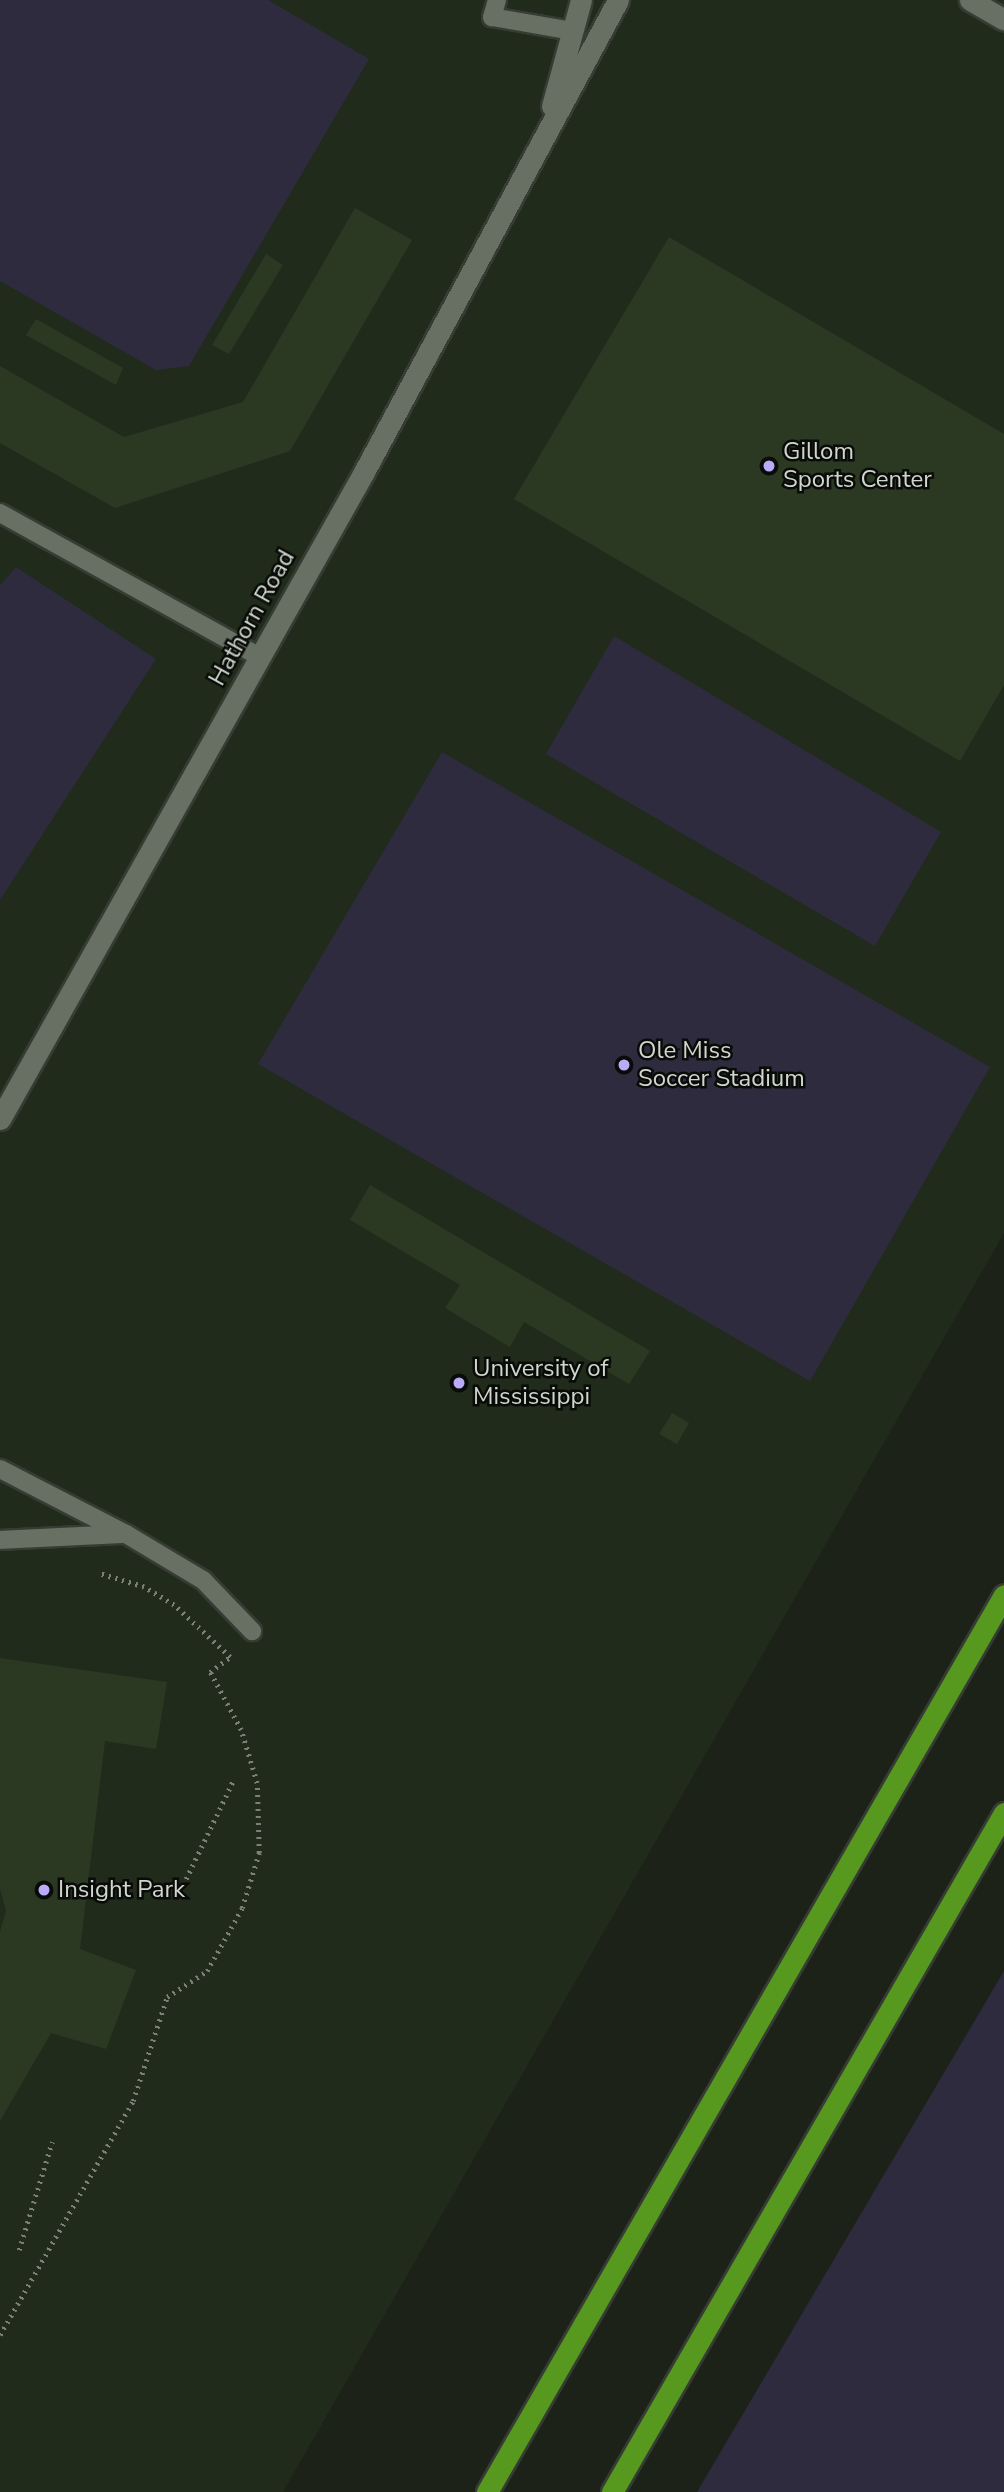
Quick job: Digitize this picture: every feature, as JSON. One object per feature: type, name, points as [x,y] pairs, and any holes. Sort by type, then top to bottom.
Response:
[{"type":"highway","points":[[486,2492],[1004,1595]]},
{"type":"highway","points":[[612,2492],[1004,1814]]},
{"type":"street","name":"Hathorn Road","points":[[544,138],[581,0]]},
{"type":"street","name":"Hathorn Road","points":[[0,1119],[260,657],[618,0]]},
{"type":"street","points":[[970,0],[1004,20]]},
{"type":"lane","points":[[497,0],[492,17],[572,31]]},
{"type":"lane","points":[[0,513],[260,657]]},
{"type":"lane","points":[[0,1469],[126,1534],[203,1580],[252,1631]]},
{"type":"lane","points":[[0,1540],[126,1534]]},
{"type":"path","points":[[0,2335],[133,2101],[167,1997],[207,1971],[242,1908],[259,1853],[257,1783],[241,1730],[210,1672],[230,1657],[174,1605],[144,1587],[101,1574]]},
{"type":"path","points":[[186,1879],[233,1781]]},
{"type":"path","points":[[19,2249],[52,2142]]},
{"type":"shaded area","name":"University of Mississippi","points":[[0,0],[1004,0],[1004,1233],[283,2492],[0,2492]]},
{"type":"shaded area","points":[[0,0],[268,0],[369,59],[189,366],[156,370],[0,281]]},
{"type":"shaded area","points":[[16,567],[156,659],[0,900],[0,585]]},
{"type":"shaded area","points":[[614,636],[941,832],[875,946],[546,754]]},
{"type":"shaded area","name":"Ole Miss Soccer Stadium","points":[[442,752],[990,1067],[810,1381],[258,1064]]},
{"type":"shaded area","points":[[1004,1971],[1004,2492],[697,2492]]},
{"type":"building","points":[[355,208],[412,240],[290,451],[115,508],[0,443],[0,366],[124,437],[243,402]]},
{"type":"building","name":"Gillom Sports Center","points":[[669,237],[1004,434],[1004,685],[960,761],[514,499]]},
{"type":"building","points":[[266,254],[283,265],[229,354],[212,345]]},
{"type":"building","points":[[36,319],[123,368],[116,385],[26,335]]},
{"type":"building","points":[[370,1185],[650,1351],[629,1384],[524,1322],[510,1347],[445,1308],[460,1285],[350,1220]]},
{"type":"building","points":[[672,1413],[689,1423],[677,1444],[659,1434]]},
{"type":"building","name":"Insight Park","points":[[0,1658],[167,1682],[156,1749],[105,1741],[80,1949],[136,1970],[106,2049],[51,2033],[0,2121],[0,1932],[6,1911],[0,1889]]},
{"type":"place","name":"Gillom Sports Center","points":[[769,466]]},
{"type":"place","name":"Ole Miss Soccer Stadium","points":[[624,1065]]},
{"type":"place","name":"University of Mississippi","points":[[459,1383]]},
{"type":"place","name":"Insight Park","points":[[44,1890]]}]
